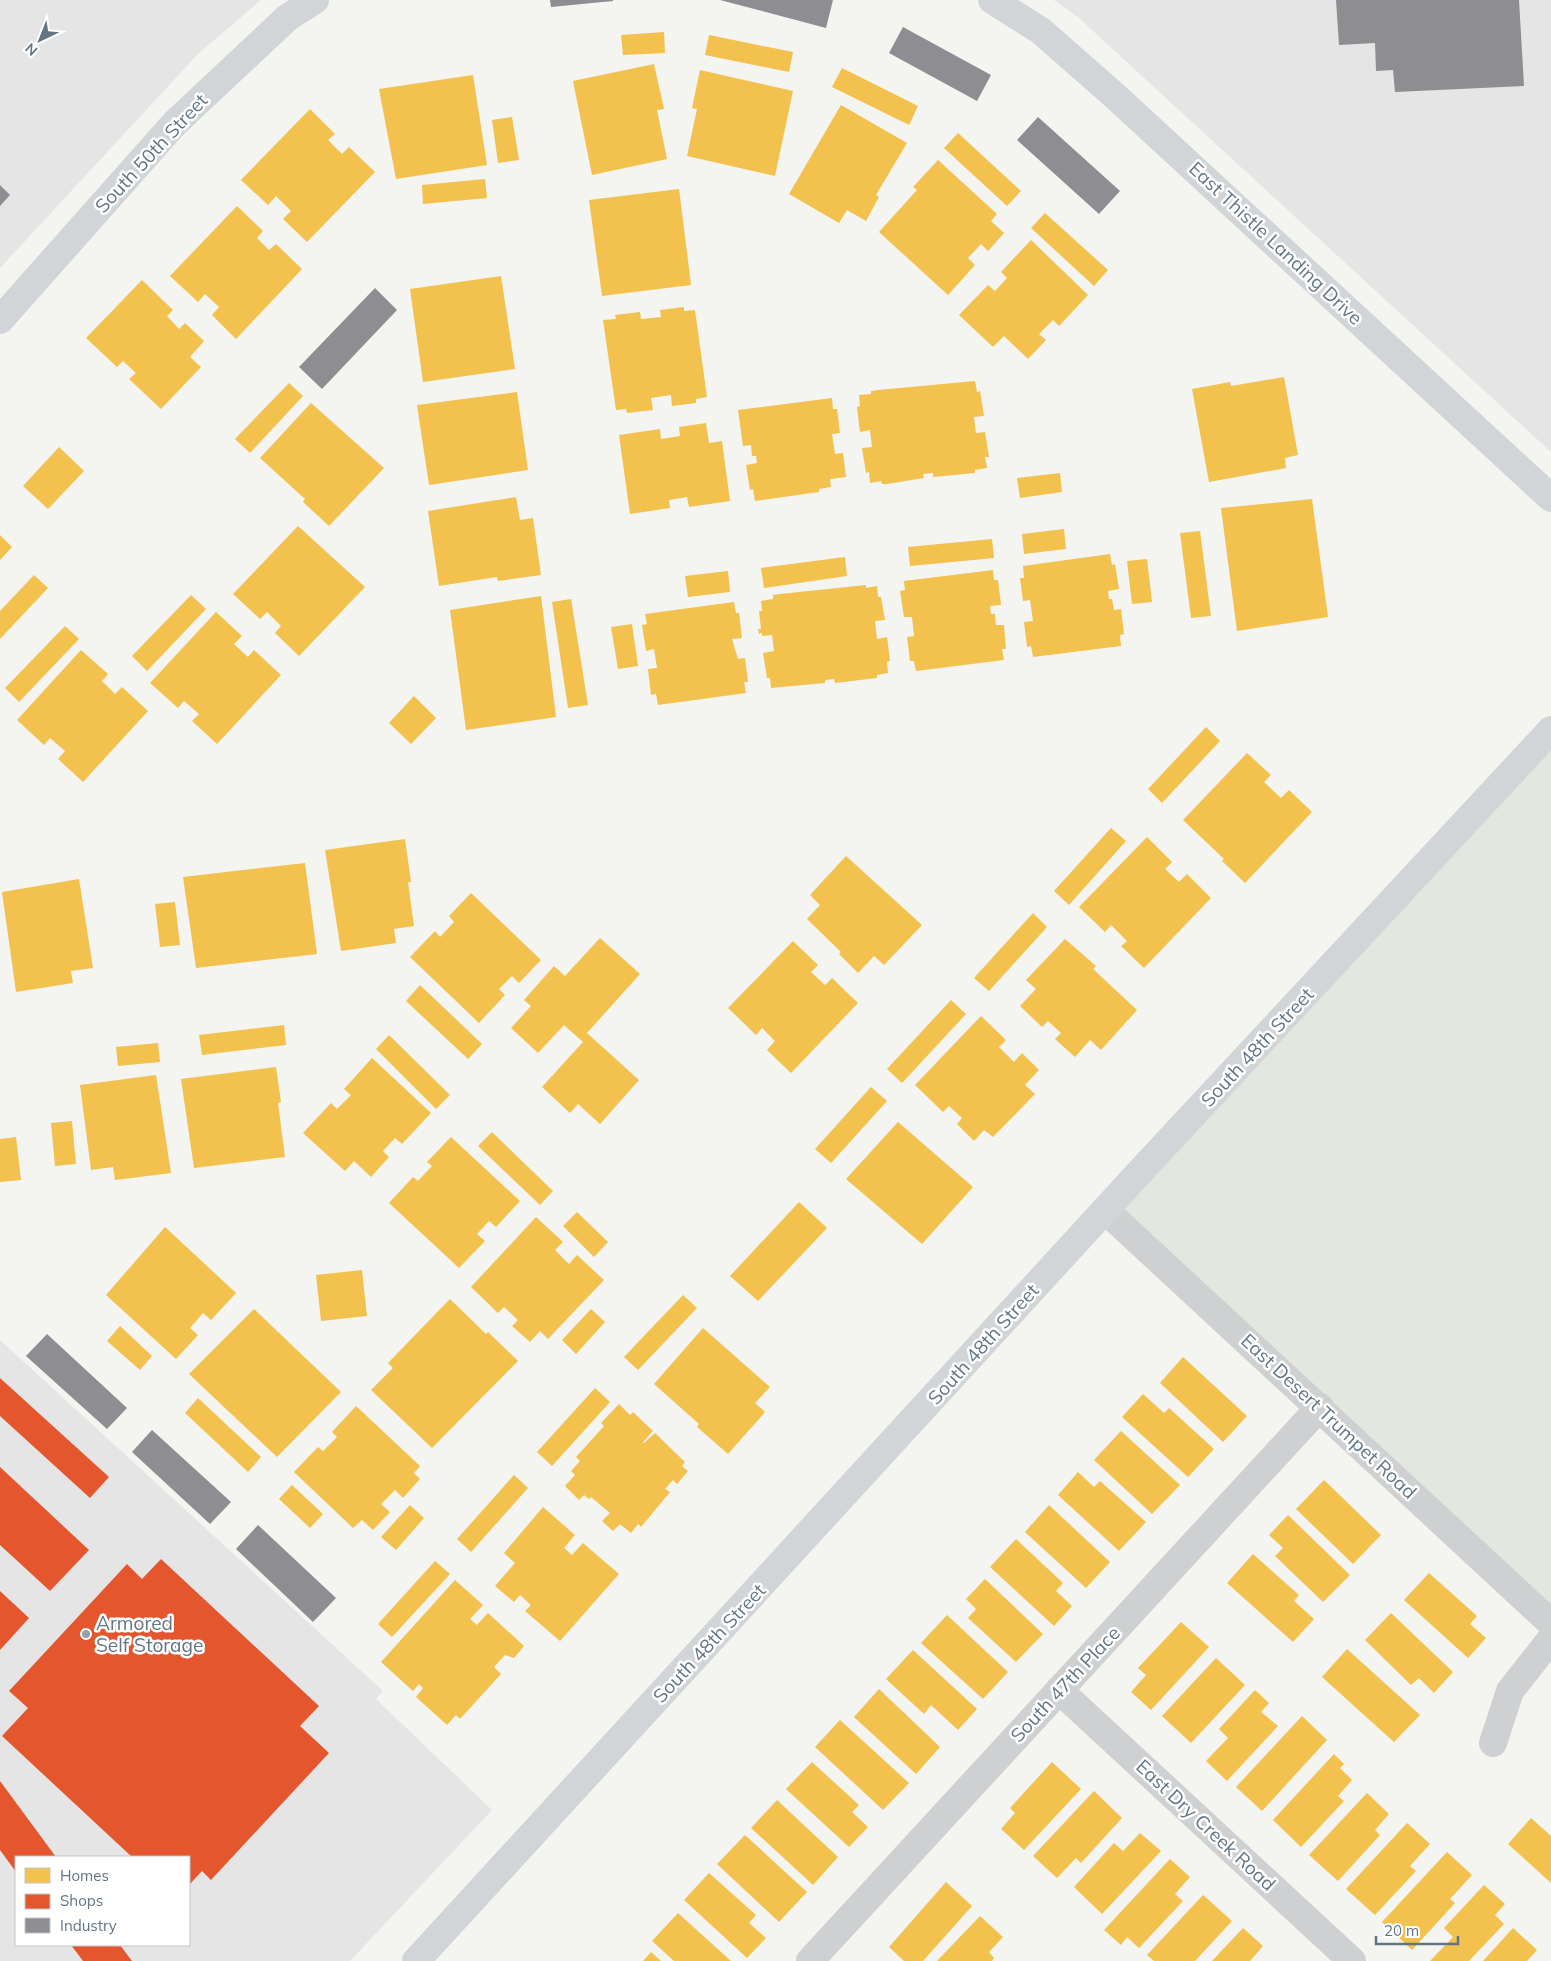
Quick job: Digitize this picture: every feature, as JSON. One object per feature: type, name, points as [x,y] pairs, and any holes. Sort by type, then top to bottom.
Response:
[{"type":"main road","name":"South 50th Street","points":[[0,320],[174,124],[287,18],[315,0]]},
{"type":"main road","name":"East Thistle Landing Drive","points":[[992,0],[1041,30],[1551,498]]},
{"type":"main road","name":"South 48th Street","points":[[416,1961],[1105,1210],[1551,730]]},
{"type":"street","name":"East Desert Trumpet Road","points":[[1105,1210],[1320,1407],[1551,1623]]},
{"type":"street","name":"South 47th Place","points":[[821,1957],[1059,1690],[1320,1407]]},
{"type":"street","points":[[1493,1743],[1510,1691],[1551,1639]]},
{"type":"street","name":"East Dry Creek Road","points":[[1059,1690],[1352,1961]]},
{"type":"shaded area","points":[[0,0],[261,0],[197,55],[0,268]]},
{"type":"shaded area","points":[[1054,0],[1551,0],[1551,452],[1079,18]]},
{"type":"shaded area","points":[[1551,730],[1551,1623],[1105,1210]]},
{"type":"shaded area","points":[[0,1340],[383,1691],[376,1699],[492,1810],[350,1961],[0,1961]]},
{"type":"building: Homes","points":[[664,32],[665,53],[623,55],[621,35]]},
{"type":"building: Homes","points":[[709,35],[793,52],[789,72],[705,55]]},
{"type":"building: Homes","points":[[654,64],[664,109],[657,110],[667,159],[592,175],[573,81]]},
{"type":"building: Homes","points":[[842,68],[918,106],[909,125],[832,87]]},
{"type":"building: Homes","points":[[700,70],[793,91],[775,176],[687,156],[697,109],[692,108]]},
{"type":"building: Homes","points":[[473,75],[487,165],[396,179],[379,89]]},
{"type":"building: Homes","points":[[841,105],[907,143],[876,195],[879,197],[866,221],[847,210],[839,223],[789,194]]},
{"type":"building: Homes","points":[[310,109],[335,134],[328,140],[342,154],[349,147],[375,172],[307,242],[283,219],[291,211],[276,196],[268,205],[241,180]]},
{"type":"building: Homes","points":[[512,117],[519,160],[498,163],[492,120]]},
{"type":"building: Homes","points":[[958,133],[1021,191],[1007,206],[944,148]]},
{"type":"building: Homes","points":[[938,160],[997,214],[991,221],[1004,233],[988,251],[981,244],[968,258],[975,265],[948,295],[879,232],[917,190],[913,187]]},
{"type":"building: Homes","points":[[485,179],[487,198],[423,204],[422,185]]},
{"type":"building: Homes","points":[[679,189],[691,285],[602,296],[589,200]]},
{"type":"building: Homes","points":[[237,206],[263,231],[257,238],[269,250],[276,244],[302,269],[236,339],[212,315],[219,307],[205,294],[198,302],[170,276]]},
{"type":"building: Homes","points":[[1045,213],[1108,270],[1094,286],[1031,228]]},
{"type":"building: Homes","points":[[1031,240],[1088,295],[1059,326],[1053,320],[1039,334],[1046,340],[1028,359],[1004,336],[993,347],[959,315],[988,285],[995,291],[1007,278],[1001,272]]},
{"type":"building: Homes","points":[[501,276],[515,369],[423,382],[410,289]]},
{"type":"building: Homes","points":[[142,280],[173,310],[167,316],[179,329],[185,323],[204,341],[190,357],[201,367],[161,409],[129,379],[136,373],[123,361],[117,367],[86,338]]},
{"type":"building: Homes","points":[[684,307],[684,311],[695,310],[707,397],[696,399],[696,403],[672,406],[671,395],[651,398],[653,410],[627,413],[626,409],[616,410],[603,320],[616,319],[615,315],[640,312],[641,319],[661,317],[660,310]]},
{"type":"building: Homes","points":[[1284,377],[1298,455],[1285,458],[1286,468],[1209,482],[1192,389],[1230,382],[1231,386]]},
{"type":"building: Homes","points":[[975,381],[977,392],[980,391],[984,416],[974,417],[976,433],[985,432],[989,457],[985,457],[987,468],[975,470],[975,473],[933,477],[933,473],[923,474],[924,478],[887,484],[882,484],[881,481],[870,483],[869,472],[866,473],[862,448],[872,447],[870,430],[860,432],[857,407],[860,406],[859,395],[871,394],[871,391],[878,390]]},
{"type":"building: Homes","points":[[289,383],[303,396],[250,453],[235,439]]},
{"type":"building: Homes","points":[[517,392],[528,470],[429,485],[417,405]]},
{"type":"building: Homes","points":[[832,398],[833,409],[837,409],[840,433],[832,434],[835,454],[843,453],[846,477],[830,479],[831,487],[819,489],[819,492],[755,501],[753,489],[750,490],[746,465],[757,463],[756,456],[752,456],[751,445],[743,446],[738,410]]},
{"type":"building: Homes","points":[[311,403],[384,468],[329,526],[303,502],[305,499],[260,458]]},
{"type":"building: Homes","points":[[706,423],[709,443],[722,441],[730,501],[689,507],[687,497],[669,500],[670,508],[630,514],[619,435],[660,429],[661,439],[680,436],[679,427]]},
{"type":"building: Homes","points":[[59,447],[84,471],[48,509],[23,486]]},
{"type":"building: Homes","points":[[1060,473],[1062,492],[1020,498],[1017,478]]},
{"type":"building: Homes","points":[[516,497],[520,520],[533,518],[541,575],[498,581],[497,577],[439,586],[428,511]]},
{"type":"building: Homes","points":[[1312,499],[1328,617],[1237,631],[1221,508]]},
{"type":"building: Homes","points":[[298,526],[365,587],[299,656],[275,633],[281,626],[267,612],[260,619],[233,594]]},
{"type":"building: Homes","points":[[1064,529],[1066,549],[1024,554],[1022,534]]},
{"type":"building: Homes","points":[[1200,531],[1211,616],[1191,618],[1180,533]]},
{"type":"building: Homes","points":[[0,535],[12,547],[0,560]]},
{"type":"building: Homes","points":[[992,539],[994,558],[910,566],[908,547]]},
{"type":"building: Homes","points":[[1110,554],[1112,565],[1115,564],[1119,589],[1108,591],[1114,610],[1121,609],[1124,634],[1120,635],[1121,646],[1033,657],[1031,646],[1027,647],[1024,622],[1033,621],[1030,600],[1023,601],[1020,578],[1024,578],[1023,566]]},
{"type":"building: Homes","points":[[845,557],[847,576],[764,588],[761,568]]},
{"type":"building: Homes","points":[[1147,559],[1152,602],[1132,604],[1127,561]]},
{"type":"building: Homes","points":[[993,570],[994,580],[998,580],[1001,605],[990,606],[991,614],[995,614],[996,625],[1004,625],[1006,649],[1002,649],[1004,660],[916,671],[914,661],[910,661],[907,637],[914,636],[912,617],[904,617],[900,591],[905,590],[904,581]]},
{"type":"building: Homes","points":[[728,571],[730,592],[688,597],[685,576]]},
{"type":"building: Homes","points":[[34,575],[48,588],[0,639],[0,611]]},
{"type":"building: Homes","points":[[866,585],[866,588],[877,586],[878,597],[881,597],[885,620],[875,621],[877,639],[887,637],[890,661],[887,662],[888,673],[877,675],[877,678],[835,683],[834,679],[825,680],[825,683],[771,688],[770,678],[767,678],[763,653],[774,651],[772,635],[762,636],[762,633],[759,634],[758,629],[761,629],[759,611],[762,611],[761,601],[773,599],[773,595]]},
{"type":"building: Homes","points":[[191,595],[206,609],[147,671],[132,656]]},
{"type":"building: Homes","points":[[541,596],[556,717],[466,730],[450,610]]},
{"type":"building: Homes","points":[[571,599],[588,705],[568,708],[552,602]]},
{"type":"building: Homes","points":[[734,602],[736,613],[739,613],[742,638],[732,639],[738,659],[745,658],[748,682],[744,682],[746,693],[658,705],[656,694],[651,695],[648,669],[657,668],[654,649],[646,651],[642,625],[647,624],[645,614]]},
{"type":"building: Homes","points":[[216,612],[242,636],[234,644],[248,657],[254,650],[281,675],[217,744],[192,721],[199,714],[184,701],[178,708],[150,683]]},
{"type":"building: Homes","points":[[632,624],[638,666],[618,669],[611,627]]},
{"type":"building: Homes","points":[[65,626],[79,639],[19,702],[5,688]]},
{"type":"building: Homes","points":[[81,650],[108,674],[102,681],[115,694],[122,687],[148,711],[83,782],[58,759],[65,751],[50,738],[44,745],[17,720]]},
{"type":"building: Homes","points":[[414,696],[436,718],[411,744],[389,723]]},
{"type":"building: Homes","points":[[1206,727],[1220,741],[1162,803],[1148,789]]},
{"type":"building: Homes","points":[[1247,753],[1271,775],[1264,782],[1281,798],[1289,790],[1312,812],[1245,883],[1222,861],[1224,859],[1183,820]]},
{"type":"building: Homes","points":[[1111,828],[1126,841],[1069,905],[1054,891]]},
{"type":"building: Homes","points":[[1147,837],[1172,862],[1165,869],[1179,882],[1187,874],[1211,898],[1144,968],[1121,946],[1127,941],[1111,925],[1105,932],[1079,907]]},
{"type":"building: Homes","points":[[405,839],[411,882],[408,882],[414,926],[394,929],[396,943],[341,951],[325,850]]},
{"type":"building: Homes","points":[[846,856],[922,925],[884,965],[874,956],[858,973],[839,954],[841,952],[807,919],[820,905],[810,895]]},
{"type":"building: Homes","points":[[305,863],[317,954],[196,968],[183,877]]},
{"type":"building: Homes","points":[[79,879],[93,968],[71,971],[73,983],[16,992],[2,892]]},
{"type":"building: Homes","points":[[471,893],[541,960],[519,983],[512,976],[499,989],[505,995],[479,1023],[410,957],[435,931],[440,937],[454,922],[449,916]]},
{"type":"building: Homes","points":[[175,902],[180,945],[160,947],[155,904]]},
{"type":"building: Homes","points":[[1033,913],[1047,927],[989,991],[974,978]]},
{"type":"building: Homes","points":[[600,938],[640,974],[587,1033],[639,1080],[600,1124],[578,1104],[570,1113],[542,1087],[583,1042],[564,1025],[538,1053],[511,1028],[531,1006],[524,1000],[554,966],[565,976]]},
{"type":"building: Homes","points":[[1065,939],[1096,966],[1093,969],[1137,1010],[1101,1050],[1090,1040],[1075,1057],[1055,1039],[1061,1033],[1048,1021],[1042,1027],[1020,1006],[1036,989],[1026,980]]},
{"type":"building: Homes","points":[[793,941],[818,965],[811,972],[825,985],[832,978],[858,1003],[791,1073],[767,1050],[775,1041],[762,1028],[756,1035],[728,1008]]},
{"type":"building: Homes","points":[[420,985],[482,1044],[468,1059],[406,1001]]},
{"type":"building: Homes","points":[[951,1000],[966,1014],[902,1083],[887,1069]]},
{"type":"building: Homes","points":[[981,1016],[1006,1040],[999,1047],[1014,1062],[1022,1053],[1039,1070],[1025,1085],[1035,1094],[993,1137],[984,1130],[974,1141],[957,1124],[962,1118],[949,1106],[943,1112],[915,1085]]},
{"type":"building: Homes","points":[[284,1025],[286,1045],[202,1055],[199,1035]]},
{"type":"building: Homes","points":[[389,1035],[450,1095],[436,1109],[376,1049]]},
{"type":"building: Homes","points":[[158,1043],[160,1062],[118,1066],[116,1047]]},
{"type":"building: Homes","points":[[372,1058],[431,1113],[402,1144],[395,1138],[383,1151],[389,1157],[371,1177],[354,1161],[345,1171],[303,1133],[331,1103],[337,1109],[351,1095],[344,1089]]},
{"type":"building: Homes","points":[[276,1067],[281,1102],[278,1103],[285,1157],[194,1168],[181,1079]]},
{"type":"building: Homes","points":[[156,1075],[171,1173],[115,1180],[113,1167],[91,1170],[80,1085]]},
{"type":"building: Homes","points":[[871,1087],[887,1101],[831,1163],[815,1149]]},
{"type":"building: Homes","points":[[72,1121],[76,1164],[55,1166],[51,1123]]},
{"type":"building: Homes","points":[[898,1122],[973,1187],[922,1244],[846,1179]]},
{"type":"building: Homes","points":[[492,1132],[553,1191],[540,1205],[478,1146]]},
{"type":"building: Homes","points":[[16,1137],[21,1180],[0,1182],[0,1139]]},
{"type":"building: Homes","points":[[451,1137],[520,1201],[496,1227],[489,1221],[477,1234],[485,1241],[459,1268],[389,1203],[413,1177],[418,1181],[432,1166],[427,1162]]},
{"type":"building: Homes","points":[[799,1202],[827,1228],[758,1301],[730,1276]]},
{"type":"building: Homes","points":[[577,1212],[608,1242],[594,1257],[563,1226]]},
{"type":"building: Homes","points":[[536,1217],[563,1242],[555,1250],[569,1264],[577,1255],[604,1280],[548,1339],[540,1331],[530,1342],[512,1326],[518,1320],[504,1307],[498,1313],[471,1287]]},
{"type":"building: Homes","points":[[165,1227],[236,1293],[211,1320],[203,1313],[190,1328],[198,1335],[176,1359],[106,1295]]},
{"type":"building: Homes","points":[[362,1270],[367,1316],[321,1321],[316,1275]]},
{"type":"building: Homes","points":[[683,1295],[697,1308],[638,1370],[624,1357]]},
{"type":"building: Homes","points":[[450,1299],[486,1334],[488,1332],[518,1361],[432,1448],[371,1390],[393,1368],[388,1363]]},
{"type":"building: Homes","points":[[254,1309],[341,1392],[277,1457],[189,1374]]},
{"type":"building: Homes","points":[[591,1309],[605,1322],[576,1354],[562,1340]]},
{"type":"building: Homes","points":[[120,1326],[152,1356],[140,1370],[107,1341]]},
{"type":"building: Homes","points":[[703,1328],[770,1387],[755,1403],[765,1412],[728,1454],[697,1427],[699,1424],[654,1384]]},
{"type":"building: Homes","points":[[1183,1357],[1247,1416],[1223,1442],[1160,1383]]},
{"type":"building: Homes","points":[[595,1388],[610,1402],[552,1466],[537,1452]]},
{"type":"building: Homes","points":[[1143,1394],[1164,1413],[1169,1408],[1214,1449],[1188,1477],[1122,1417]]},
{"type":"building: Homes","points":[[198,1398],[261,1457],[248,1472],[185,1413]]},
{"type":"building: Homes","points":[[619,1404],[630,1415],[633,1412],[653,1431],[644,1443],[655,1433],[685,1462],[682,1466],[688,1471],[677,1484],[673,1480],[665,1489],[670,1492],[641,1527],[638,1524],[631,1533],[620,1524],[613,1531],[602,1521],[610,1513],[591,1497],[589,1499],[584,1495],[579,1500],[565,1486],[575,1475],[571,1471],[580,1461],[576,1457],[604,1426],[601,1423]]},
{"type":"building: Homes","points":[[356,1406],[420,1466],[414,1473],[420,1479],[403,1498],[395,1490],[381,1504],[390,1512],[373,1530],[362,1520],[353,1528],[294,1472],[318,1447],[323,1451],[337,1437],[332,1432]]},
{"type":"building: Homes","points":[[1121,1431],[1180,1485],[1152,1514],[1094,1460]]},
{"type":"building: Homes","points":[[1078,1472],[1094,1487],[1100,1481],[1146,1522],[1119,1551],[1058,1495]]},
{"type":"building: Homes","points":[[514,1475],[528,1488],[471,1552],[457,1539]]},
{"type":"building: Homes","points":[[1324,1480],[1381,1535],[1353,1564],[1296,1509]]},
{"type":"building: Homes","points":[[292,1485],[323,1514],[310,1528],[279,1499]]},
{"type":"building: Homes","points":[[410,1505],[424,1518],[396,1550],[381,1537]]},
{"type":"building: Homes","points":[[1049,1505],[1110,1562],[1086,1588],[1025,1532]]},
{"type":"building: Homes","points":[[543,1507],[575,1535],[564,1548],[572,1555],[583,1543],[619,1574],[560,1641],[525,1611],[531,1605],[520,1595],[514,1602],[495,1586],[515,1563],[504,1553]]},
{"type":"building: Homes","points":[[1288,1515],[1350,1575],[1323,1602],[1275,1556],[1283,1548],[1269,1535]]},
{"type":"building: Homes","points":[[1016,1539],[1063,1583],[1056,1591],[1072,1606],[1054,1626],[990,1567]]},
{"type":"building: Homes","points":[[1253,1554],[1299,1595],[1294,1601],[1314,1619],[1293,1642],[1227,1583]]},
{"type":"building: Homes","points":[[435,1561],[450,1574],[392,1637],[378,1624]]},
{"type":"building: Homes","points":[[1429,1573],[1477,1616],[1470,1624],[1486,1638],[1468,1658],[1404,1600]]},
{"type":"building: Homes","points":[[985,1579],[1043,1634],[1016,1662],[968,1618],[976,1609],[966,1599]]},
{"type":"building: Homes","points":[[455,1580],[483,1605],[470,1619],[477,1625],[488,1613],[524,1646],[514,1658],[505,1655],[494,1667],[501,1674],[460,1719],[456,1715],[447,1725],[416,1697],[423,1688],[419,1684],[413,1691],[381,1662]]},
{"type":"building: Homes","points":[[1391,1613],[1453,1672],[1434,1693],[1419,1678],[1411,1685],[1365,1640]]},
{"type":"building: Homes","points":[[947,1615],[1008,1672],[983,1699],[921,1643]]},
{"type":"building: Homes","points":[[1181,1622],[1209,1647],[1151,1710],[1131,1692],[1146,1675],[1138,1668]]},
{"type":"building: Homes","points":[[1347,1649],[1420,1715],[1394,1742],[1322,1677]]},
{"type":"building: Homes","points":[[913,1650],[977,1709],[958,1730],[931,1705],[924,1714],[886,1679]]},
{"type":"building: Homes","points":[[1216,1658],[1245,1685],[1191,1743],[1162,1716]]},
{"type":"building: Homes","points":[[879,1689],[940,1747],[916,1774],[854,1717]]},
{"type":"building: Homes","points":[[1255,1690],[1269,1703],[1261,1712],[1278,1726],[1227,1781],[1206,1761],[1228,1738],[1219,1729]]},
{"type":"building: Homes","points":[[1302,1716],[1327,1740],[1262,1811],[1236,1787]]},
{"type":"building: Homes","points":[[840,1720],[909,1783],[883,1810],[815,1747]]},
{"type":"building: Homes","points":[[1334,1754],[1344,1764],[1340,1768],[1352,1780],[1338,1796],[1344,1801],[1301,1847],[1273,1820]]},
{"type":"building: Homes","points":[[812,1762],[859,1805],[852,1812],[868,1827],[849,1847],[786,1789]]},
{"type":"building: Homes","points":[[1052,1762],[1081,1789],[1024,1850],[1001,1829],[1015,1813],[1010,1808]]},
{"type":"building: Homes","points":[[1094,1791],[1122,1818],[1081,1863],[1076,1858],[1057,1878],[1033,1856]]},
{"type":"building: Homes","points":[[1367,1793],[1389,1814],[1375,1830],[1380,1835],[1338,1881],[1309,1855]]},
{"type":"building: Homes","points":[[777,1800],[838,1857],[813,1885],[751,1828]]},
{"type":"building: Homes","points":[[1531,1818],[1551,1836],[1551,1883],[1508,1844]]},
{"type":"building: Homes","points":[[1407,1823],[1430,1844],[1410,1866],[1416,1871],[1375,1915],[1346,1889]]},
{"type":"building: Homes","points":[[1140,1833],[1161,1851],[1102,1914],[1074,1887],[1114,1843],[1123,1851]]},
{"type":"building: Homes","points":[[745,1835],[807,1892],[779,1922],[717,1864]]},
{"type":"building: Homes","points":[[1447,1852],[1472,1875],[1450,1899],[1455,1903],[1412,1950],[1382,1922]]},
{"type":"building: Homes","points":[[1170,1859],[1190,1877],[1175,1894],[1183,1901],[1139,1948],[1127,1937],[1121,1945],[1104,1930]]},
{"type":"building: Homes","points":[[709,1873],[756,1915],[749,1923],[766,1938],[747,1958],[684,1900]]},
{"type":"building: Homes","points":[[946,1882],[972,1906],[923,1961],[904,1961],[889,1947]]},
{"type":"building: Homes","points":[[1484,1885],[1505,1904],[1495,1915],[1504,1924],[1469,1961],[1430,1961],[1453,1937],[1444,1928]]},
{"type":"building: Homes","points":[[1203,1895],[1232,1921],[1195,1961],[1154,1961],[1147,1955]]},
{"type":"building: Homes","points":[[678,1913],[731,1961],[674,1961],[652,1941]]},
{"type":"building: Homes","points":[[980,1916],[1003,1937],[989,1952],[994,1958],[992,1961],[937,1961]]},
{"type":"building: Homes","points":[[1243,1928],[1263,1946],[1250,1961],[1212,1961]]},
{"type":"building: Homes","points":[[1513,1928],[1537,1950],[1527,1961],[1483,1961]]},
{"type":"building: Homes","points":[[651,1952],[661,1961],[643,1961]]},
{"type":"building: Shops","points":[[0,1378],[109,1477],[90,1498],[0,1416]]},
{"type":"building: Shops","points":[[0,1467],[89,1550],[50,1591],[0,1545]]},
{"type":"building: Shops","points":[[161,1559],[319,1706],[300,1726],[329,1753],[211,1880],[202,1871],[190,1884],[190,1856],[131,1856],[2,1736],[28,1708],[9,1691],[127,1564],[142,1579]]},
{"type":"building: Shops","points":[[0,1591],[29,1618],[0,1650]]},
{"type":"building: Shops","points":[[0,1781],[55,1856],[15,1856],[15,1871],[0,1850]]},
{"type":"building: Shops","points":[[72,1946],[121,1946],[132,1961],[83,1961]]},
{"type":"building: Industry","points":[[550,0],[613,0],[613,1],[551,7]]},
{"type":"building: Industry","points":[[720,0],[833,0],[826,28]]},
{"type":"building: Industry","points":[[1336,0],[1519,0],[1524,86],[1395,92],[1393,70],[1376,71],[1375,43],[1339,45]]},
{"type":"building: Industry","points":[[903,27],[991,75],[977,101],[889,53]]},
{"type":"building: Industry","points":[[1038,117],[1120,191],[1099,214],[1017,140]]},
{"type":"building: Industry","points":[[0,185],[10,195],[0,206]]},
{"type":"building: Industry","points":[[375,288],[397,310],[322,389],[299,367]]},
{"type":"building: Industry","points":[[47,1334],[127,1408],[107,1429],[26,1356]]},
{"type":"building: Industry","points":[[152,1430],[231,1502],[210,1524],[132,1452]]},
{"type":"building: Industry","points":[[258,1525],[336,1598],[313,1622],[236,1549]]},
{"type":"place","name":"Armored Self Storage","points":[[86,1634]]}]
